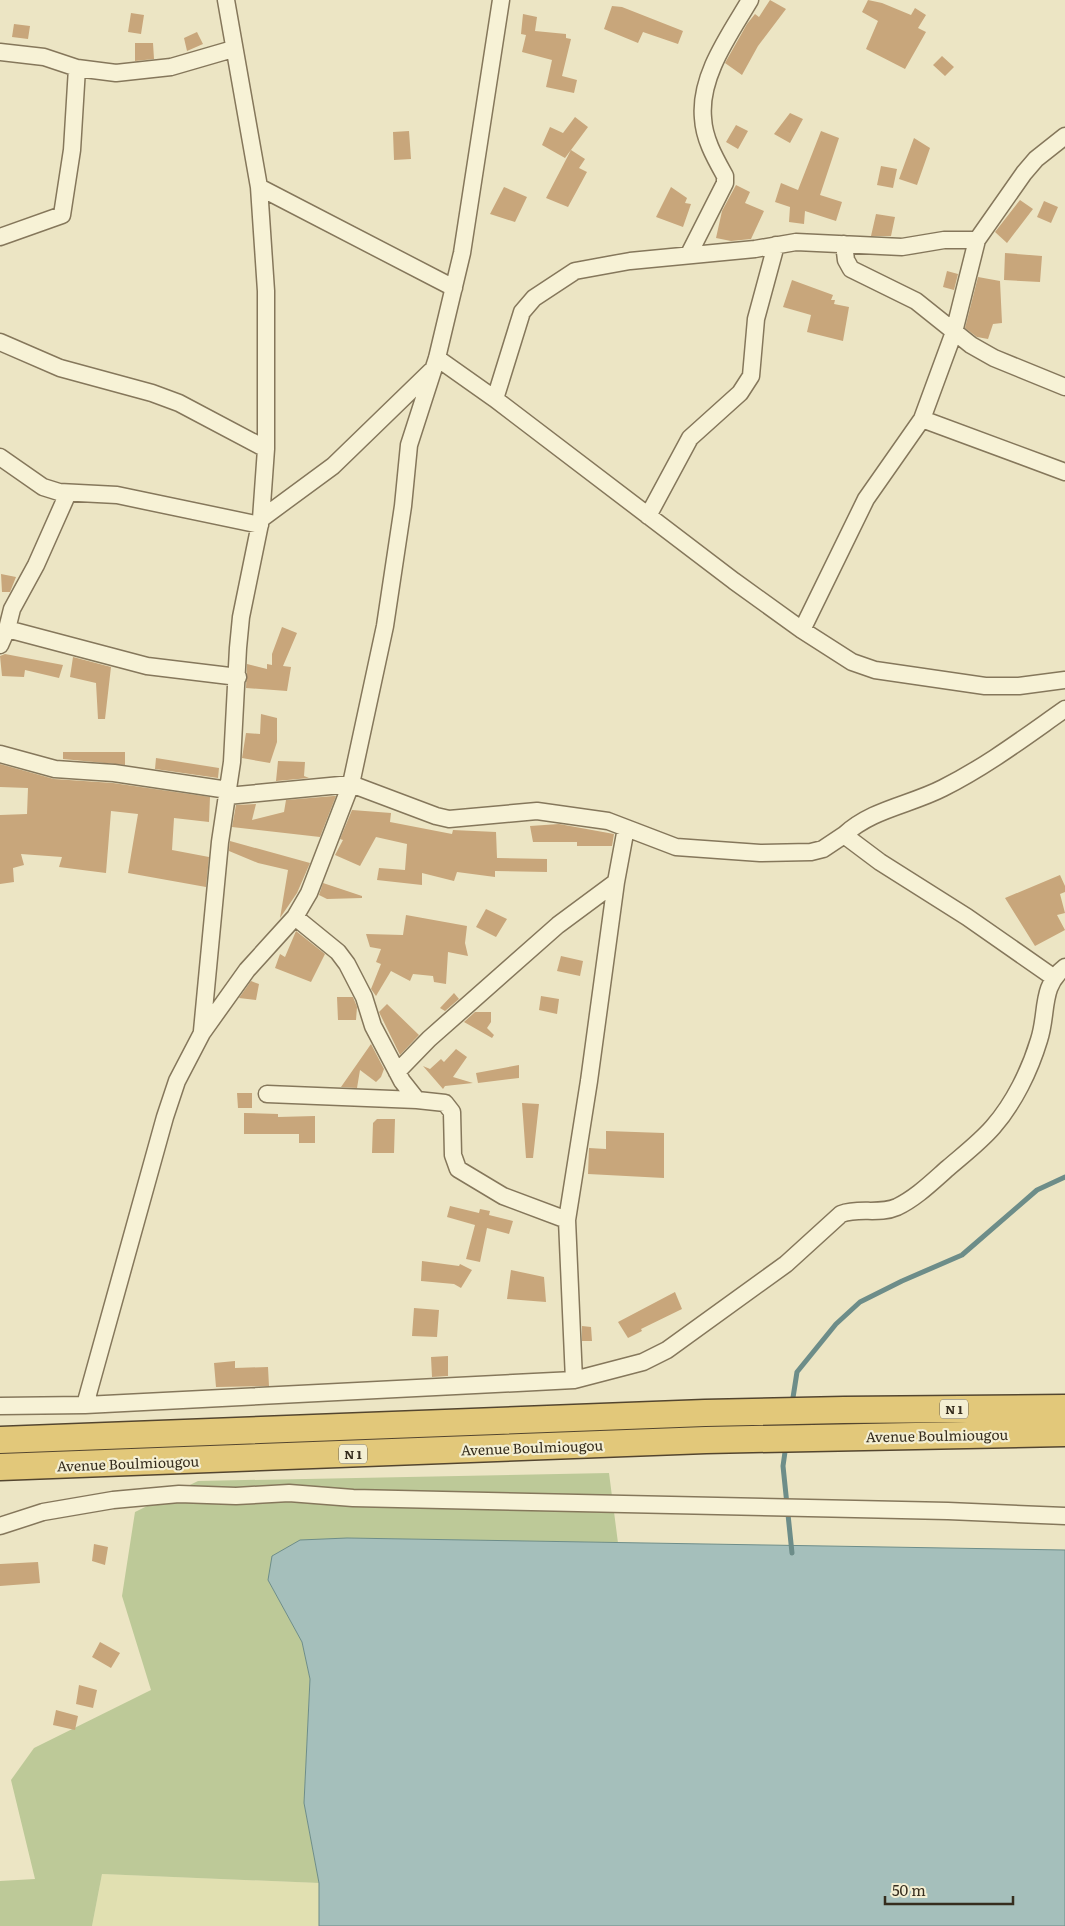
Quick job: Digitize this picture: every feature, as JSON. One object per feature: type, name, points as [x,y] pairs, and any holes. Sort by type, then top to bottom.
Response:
[{"type":"highway","name":"Avenue Boulmiougou","points":[[0,1440],[705,1413],[1065,1408]]},
{"type":"highway","name":"Avenue Boulmiougou","points":[[0,1467],[706,1440],[1065,1433]]},
{"type":"street","points":[[202,1033],[220,842],[228,793],[241,617],[260,522],[266,449],[266,291],[259,187],[233,49],[226,0]]},
{"type":"street","points":[[85,1405],[165,1117],[177,1081],[202,1033],[247,970],[295,917],[320,867],[351,784],[384,626],[403,506],[409,445],[436,363],[454,288],[483,122],[501,0]]},
{"type":"street","points":[[690,254],[725,183],[702,117],[704,93],[712,69],[750,0]]},
{"type":"street","points":[[0,52],[44,56],[78,68],[116,73],[140,72],[171,66],[233,49]]},
{"type":"street","points":[[0,237],[62,214],[72,150],[78,68]]},
{"type":"street","points":[[802,630],[866,499],[922,419],[954,332],[977,240],[1024,172],[1036,159],[1065,136]]},
{"type":"street","points":[[259,187],[454,288]]},
{"type":"street","points":[[495,399],[522,312],[534,298],[575,271],[690,254],[755,249],[796,242],[902,247],[957,239],[977,240]]},
{"type":"street","points":[[844,244],[846,260],[851,269],[916,302],[971,345],[994,358],[1065,387]]},
{"type":"street","points":[[648,516],[690,438],[740,393],[751,376],[756,319],[776,245]]},
{"type":"street","points":[[0,342],[60,368],[152,393],[178,403],[266,449]]},
{"type":"street","points":[[436,363],[495,399],[802,630],[852,662],[875,670],[985,686],[1019,686],[1065,680]]},
{"type":"street","points":[[0,458],[43,487],[68,493],[117,495],[260,522],[333,466],[436,363]]},
{"type":"street","points":[[922,419],[1065,472]]},
{"type":"street","points":[[0,645],[7,629],[12,609],[36,565],[68,493]]},
{"type":"street","points":[[7,629],[147,666],[238,677]]},
{"type":"street","points":[[0,754],[55,769],[114,773],[228,793],[351,784],[436,816],[449,819],[537,811],[588,817],[626,828],[676,847],[760,853],[811,852],[823,849],[844,836],[864,820],[917,800],[973,772],[1003,754],[1065,709]]},
{"type":"street","points":[[574,1380],[567,1220],[589,1081],[616,882],[626,828]]},
{"type":"street","points":[[0,1406],[85,1405],[574,1380],[643,1362],[667,1350],[786,1264],[841,1214],[848,1211],[886,1211],[921,1193],[992,1128],[1007,1107],[1038,1046],[1048,990],[1059,972],[880,862],[844,836]]},
{"type":"street","points":[[397,1072],[429,1039],[558,925],[616,882]]},
{"type":"street","points":[[295,917],[338,952],[347,964],[364,997],[373,1026],[397,1072],[417,1100]]},
{"type":"street","points":[[267,1094],[438,1101],[449,1106],[452,1112],[453,1155],[458,1169],[503,1196],[567,1220]]},
{"type":"street","points":[[0,1526],[44,1512],[112,1500],[178,1494],[236,1496],[289,1493],[353,1498],[948,1511],[1065,1516]]},
{"type":"green space","points":[[609,1473],[618,1543],[347,1538],[268,1580],[302,1642],[310,1679],[304,1803],[319,1883],[102,1874],[92,1926],[0,1926],[0,1881],[35,1879],[11,1780],[34,1748],[151,1690],[122,1596],[135,1512],[198,1481]]},
{"type":"green space","points":[[102,1874],[319,1883],[319,1926],[92,1926]]},
{"type":"water","points":[[347,1538],[1065,1550],[1065,1926],[319,1926],[319,1883],[304,1803],[310,1679],[302,1642],[268,1580],[272,1556],[300,1540]]},
{"type":"building","points":[[770,0],[786,9],[758,46],[742,75],[725,63],[747,24],[755,14],[759,17]]},
{"type":"building","points":[[868,0],[882,3],[911,15],[915,8],[926,15],[918,28],[926,32],[905,69],[866,49],[878,21],[862,12]]},
{"type":"building","points":[[612,6],[622,7],[683,31],[678,44],[643,32],[638,43],[604,29]]},
{"type":"building","points":[[131,13],[144,15],[141,34],[128,32]]},
{"type":"building","points":[[523,14],[537,17],[535,31],[566,34],[566,38],[571,39],[562,76],[577,80],[574,93],[546,87],[552,60],[522,52],[526,35],[521,34]]},
{"type":"building","points":[[14,24],[30,26],[28,39],[12,37]]},
{"type":"building","points":[[197,32],[203,44],[187,51],[184,38]]},
{"type":"building","points":[[135,43],[153,43],[154,59],[135,61]]},
{"type":"building","points":[[942,56],[954,67],[945,76],[933,65]]},
{"type":"building","points":[[790,113],[803,119],[790,143],[774,134]]},
{"type":"building","points":[[575,117],[588,127],[565,158],[542,145],[550,127],[563,133]]},
{"type":"building","points":[[736,125],[748,131],[738,149],[726,142]]},
{"type":"building","points":[[409,131],[411,159],[394,160],[393,132]]},
{"type":"building","points":[[821,131],[839,138],[820,195],[842,202],[836,221],[805,211],[804,224],[789,222],[790,207],[775,202],[781,183],[798,190]]},
{"type":"building","points":[[914,138],[930,148],[917,185],[899,179]]},
{"type":"building","points":[[571,150],[585,159],[579,168],[587,172],[568,207],[546,198]]},
{"type":"building","points":[[881,166],[897,169],[893,188],[877,185]]},
{"type":"building","points":[[736,185],[750,192],[745,203],[764,211],[751,239],[731,241],[716,238],[722,211]]},
{"type":"building","points":[[504,187],[527,197],[515,222],[490,214]]},
{"type":"building","points":[[671,187],[687,198],[685,203],[691,204],[683,227],[656,217]]},
{"type":"building","points":[[1020,200],[1033,209],[1007,243],[995,232]]},
{"type":"building","points":[[1044,201],[1058,207],[1051,223],[1037,217]]},
{"type":"building","points":[[876,214],[895,217],[891,236],[871,236]]},
{"type":"building","points":[[1005,253],[1042,256],[1040,282],[1004,280]]},
{"type":"building","points":[[947,271],[958,274],[954,290],[943,287]]},
{"type":"building","points":[[978,277],[1000,281],[1002,323],[993,324],[988,339],[977,337],[965,328]]},
{"type":"building","points":[[792,280],[833,295],[831,300],[835,300],[834,304],[849,307],[843,341],[807,332],[811,315],[783,307]]},
{"type":"building","points":[[1,574],[16,577],[10,592],[2,592]]},
{"type":"building","points":[[282,627],[297,633],[283,666],[291,667],[287,691],[246,688],[247,664],[267,669],[267,664],[272,665],[272,654]]},
{"type":"building","points":[[5,654],[63,665],[59,678],[25,670],[24,677],[2,676],[0,656]]},
{"type":"building","points":[[73,657],[111,667],[105,719],[98,719],[96,683],[70,677]]},
{"type":"building","points":[[261,714],[277,718],[277,742],[270,763],[242,758],[246,733],[260,734]]},
{"type":"building","points":[[63,752],[125,752],[125,765],[63,759]]},
{"type":"building","points":[[156,758],[219,768],[218,778],[155,769]]},
{"type":"building","points":[[278,761],[305,762],[304,776],[309,778],[276,781]]},
{"type":"building","points":[[0,764],[54,779],[113,783],[210,797],[209,822],[174,818],[172,850],[209,857],[206,887],[128,873],[138,814],[111,811],[106,873],[59,867],[62,857],[21,854],[24,865],[13,868],[14,882],[0,884],[0,815],[27,814],[28,788],[0,787]]},
{"type":"building","points":[[336,796],[320,837],[232,827],[236,805],[256,804],[252,820],[284,812],[286,800]]},
{"type":"building","points":[[352,810],[391,813],[390,822],[452,834],[453,830],[496,832],[497,858],[547,859],[547,872],[495,871],[495,877],[457,872],[454,881],[422,873],[422,885],[377,880],[379,868],[405,870],[407,844],[376,837],[360,866],[335,855],[343,840],[340,839]]},
{"type":"building","points":[[559,824],[614,834],[612,846],[577,846],[577,842],[533,842],[530,826]]},
{"type":"building","points":[[230,841],[310,863],[297,893],[280,918],[288,870],[258,863],[229,851]]},
{"type":"building","points":[[1060,875],[1065,886],[1065,892],[1060,894],[1065,913],[1057,915],[1065,930],[1035,946],[1005,898]]},
{"type":"building","points":[[323,883],[362,896],[362,898],[327,899],[319,895]]},
{"type":"building","points":[[486,909],[507,919],[496,937],[476,927]]},
{"type":"building","points":[[406,915],[467,926],[465,943],[468,956],[448,952],[446,984],[434,982],[433,976],[413,974],[410,981],[391,971],[376,996],[371,989],[381,964],[376,962],[381,949],[370,947],[366,934],[403,935]]},
{"type":"building","points":[[296,931],[325,954],[311,982],[275,968],[280,954],[285,957]]},
{"type":"building","points":[[561,956],[583,961],[580,976],[557,971]]},
{"type":"building","points":[[251,981],[259,984],[256,1000],[239,998]]},
{"type":"building","points":[[454,993],[459,999],[445,1011],[440,1008]]},
{"type":"building","points":[[541,996],[559,999],[557,1014],[539,1010]]},
{"type":"building","points":[[337,997],[353,997],[357,1007],[356,1020],[338,1020]]},
{"type":"building","points":[[387,1004],[419,1035],[400,1055],[379,1012]]},
{"type":"building","points":[[475,1012],[491,1012],[491,1022],[487,1028],[494,1035],[492,1038],[464,1022]]},
{"type":"building","points":[[371,1044],[384,1069],[381,1077],[376,1082],[360,1070],[357,1088],[341,1087]]},
{"type":"building","points":[[456,1049],[467,1057],[453,1077],[473,1083],[445,1086],[443,1089],[423,1066],[430,1069],[441,1059],[444,1062]]},
{"type":"building","points":[[519,1065],[519,1078],[478,1083],[476,1073]]},
{"type":"building","points":[[237,1093],[252,1093],[252,1108],[238,1108]]},
{"type":"building","points":[[522,1103],[539,1104],[533,1158],[526,1158]]},
{"type":"building","points":[[244,1113],[278,1114],[278,1117],[315,1116],[315,1143],[299,1143],[299,1134],[244,1134]]},
{"type":"building","points":[[377,1119],[395,1119],[394,1153],[372,1153],[373,1123]]},
{"type":"building","points":[[606,1131],[664,1133],[664,1178],[588,1174],[589,1148],[606,1149]]},
{"type":"building","points":[[450,1206],[479,1213],[480,1209],[490,1211],[489,1215],[513,1221],[509,1234],[487,1228],[480,1262],[466,1259],[475,1225],[447,1217]]},
{"type":"building","points":[[422,1261],[459,1266],[460,1264],[472,1270],[461,1288],[454,1284],[421,1281]]},
{"type":"building","points":[[511,1270],[544,1277],[546,1302],[507,1299]]},
{"type":"building","points":[[675,1292],[682,1309],[641,1329],[642,1331],[628,1338],[618,1322]]},
{"type":"building","points":[[414,1308],[439,1310],[437,1337],[412,1336]]},
{"type":"building","points":[[582,1326],[591,1327],[592,1341],[582,1341]]},
{"type":"building","points":[[448,1356],[448,1376],[432,1377],[431,1357]]},
{"type":"building","points":[[235,1361],[235,1368],[268,1367],[269,1386],[216,1387],[214,1363]]},
{"type":"building","points":[[94,1544],[108,1547],[105,1565],[92,1561]]},
{"type":"building","points":[[38,1562],[40,1583],[0,1586],[0,1564]]},
{"type":"building","points":[[100,1642],[120,1653],[111,1668],[92,1657]]},
{"type":"building","points":[[79,1685],[97,1690],[93,1708],[76,1704]]},
{"type":"building","points":[[56,1710],[78,1716],[75,1730],[53,1725]]},
{"type":"waterway","points":[[792,1404],[797,1372],[836,1324],[860,1302],[962,1255],[1037,1190],[1065,1177]]},
{"type":"waterway","points":[[786,1445],[783,1466],[792,1553]]}]
